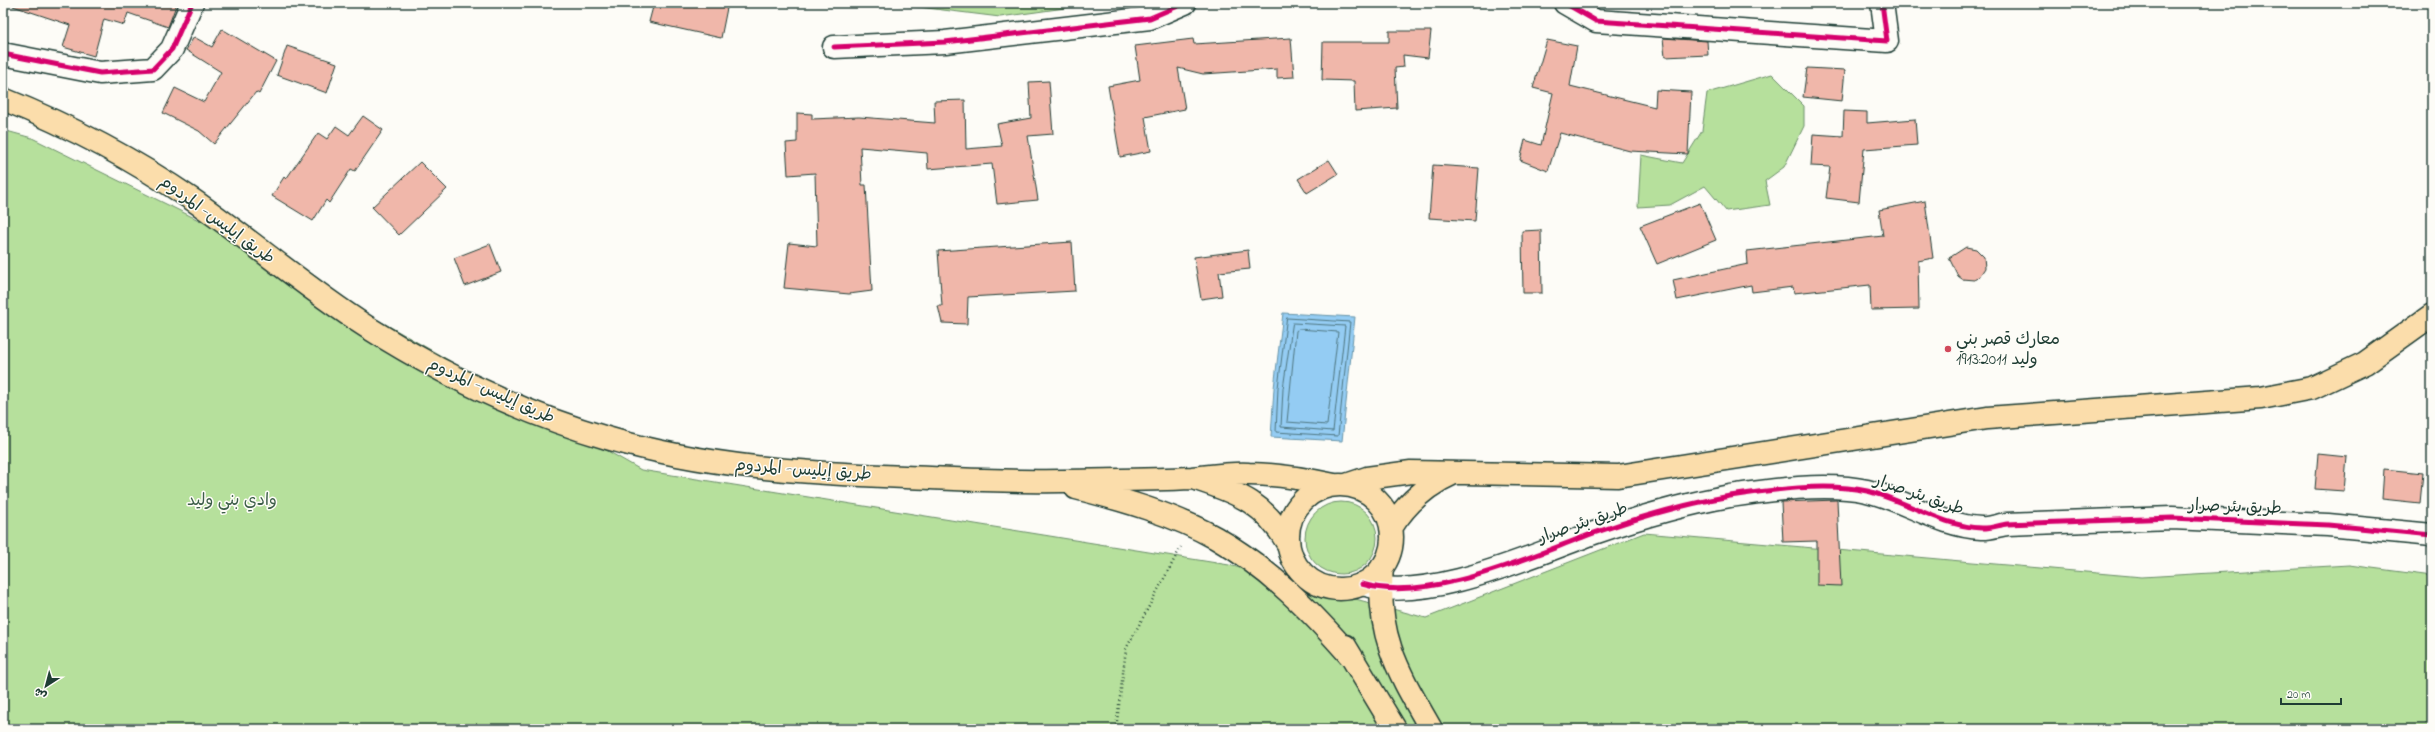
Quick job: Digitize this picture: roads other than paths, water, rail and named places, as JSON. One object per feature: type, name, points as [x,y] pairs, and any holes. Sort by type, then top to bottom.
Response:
[{"type":"highway","name":"طريق إيليس- المردوم","points":[[3,99],[89,137],[142,167],[193,200],[302,283],[366,326],[432,365],[488,393],[547,418],[615,440],[669,454],[731,465],[794,472],[1050,481]]},
{"type":"highway","points":[[1288,544],[1289,527],[1294,511],[1304,498],[1318,489],[1389,474],[1419,472],[1618,476],[1987,418],[2261,398],[2312,388],[2365,363],[2432,315]]},
{"type":"highway","points":[[1391,528],[1399,516],[1418,495],[1455,473]]},
{"type":"highway","points":[[1050,481],[1193,478],[1221,474],[1278,475],[1362,490],[1376,499],[1386,512],[1391,528],[1391,548],[1382,567],[1373,577],[1371,587],[1381,615],[1386,640],[1395,664],[1431,729]]},
{"type":"highway","points":[[1193,478],[1236,493],[1252,502],[1267,514],[1288,544],[1291,554],[1395,729]]},
{"type":"highway","points":[[1050,481],[1141,507],[1216,538],[1246,557],[1300,601],[1353,659]]},
{"type":"highway","points":[[1302,573],[1320,585],[1330,588],[1341,589],[1371,587]]},
{"type":"street","points":[[3,54],[100,73],[154,69],[172,49],[192,3]]},
{"type":"street","points":[[834,47],[945,42],[1143,19],[1150,18],[1185,3]]},
{"type":"street","points":[[1565,3],[1596,21],[1887,41],[1882,3]]},
{"type":"street","name":"طريق بئر صرار","points":[[1371,587],[1420,588],[1454,582],[1598,532],[1692,504],[1731,496],[1833,487],[1866,491],[1959,525],[1982,528],[2007,524],[2172,518],[2328,525],[2432,535]]},
{"type":"water","points":[[1283,313],[1355,317],[1342,441],[1271,437],[1274,388]]},
{"type":"place","name":"معارك قصر بني وليد 1913:2011","points":[[1948,349]]},
{"type":"park label","name":"وادي بني وليد","points":[[232,500]]}]
